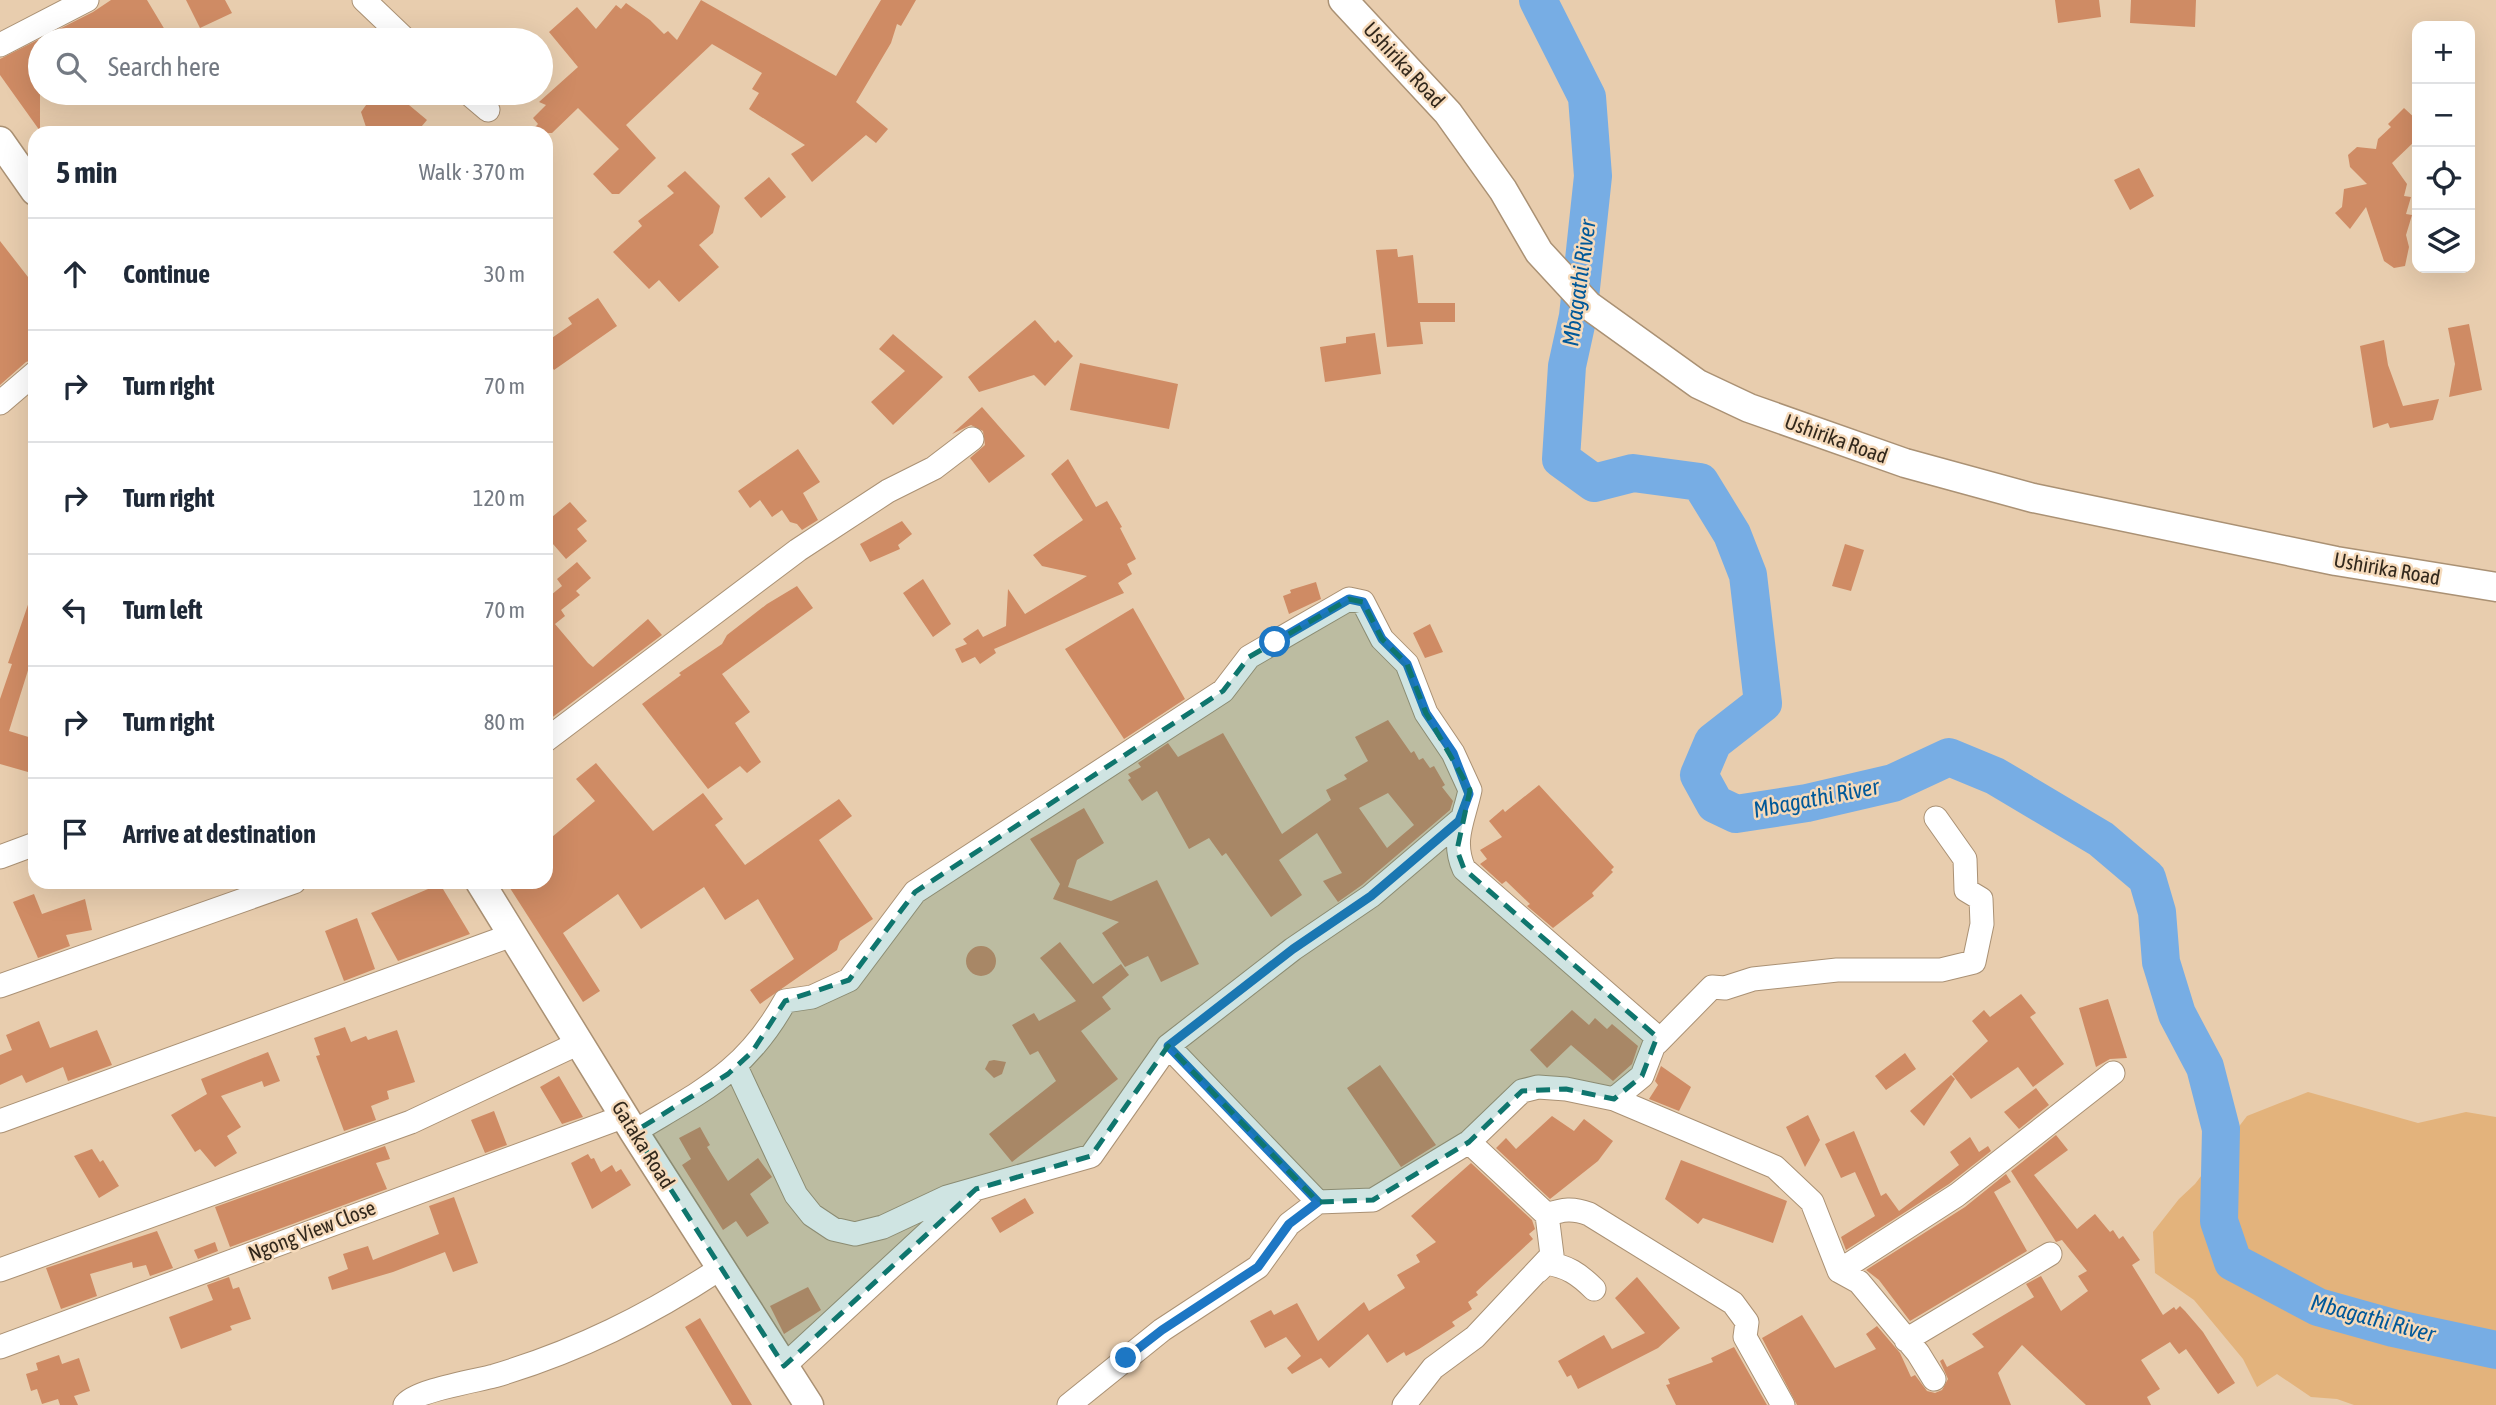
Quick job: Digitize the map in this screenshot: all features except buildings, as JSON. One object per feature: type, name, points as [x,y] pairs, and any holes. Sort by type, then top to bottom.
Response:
[{"type":"street","points":[[33,28],[87,0]]},
{"type":"street","points":[[363,0],[394,28]]},
{"type":"street","name":"Ushirika Road","points":[[1343,0],[1448,113],[1503,190],[1539,252],[1588,305],[1698,384],[1749,408],[1905,463],[2033,498],[2336,561],[2496,587]]},
{"type":"street","points":[[0,45],[28,31]]},
{"type":"street","points":[[482,105],[488,110]]},
{"type":"street","points":[[0,141],[28,181]]},
{"type":"street","points":[[0,403],[28,379]]},
{"type":"street","points":[[553,735],[798,550],[888,491],[934,468],[972,439]]},
{"type":"street","name":"Ngong View Close","points":[[0,1347],[629,1124],[736,1067],[771,1027],[785,1001],[812,997],[849,980],[915,892],[1223,691],[1249,657],[1349,599],[1363,602],[1382,639],[1407,664],[1426,713],[1453,753],[1470,790],[1459,821]]},
{"type":"street","points":[[1614,1099],[1642,1076],[1657,1043],[1712,987],[1725,988],[1753,979],[1837,970],[1941,970],[1974,962],[1982,924],[1981,899],[1966,890],[1965,859],[1936,818]]},
{"type":"street","points":[[1459,821],[1457,850],[1469,874],[1653,1030],[1657,1043]]},
{"type":"street","points":[[736,1067],[796,1195],[812,1215],[833,1229],[855,1234],[883,1227],[947,1197],[1091,1156],[1168,1046],[1293,949],[1371,896],[1459,821]]},
{"type":"street","points":[[0,857],[28,847]]},
{"type":"street","points":[[0,986],[274,889]]},
{"type":"street","name":"Gataka Road","points":[[484,889],[629,1124],[809,1405]]},
{"type":"street","points":[[0,1121],[512,935]]},
{"type":"street","points":[[0,1270],[411,1122],[579,1043]]},
{"type":"street","points":[[1168,1046],[1318,1202]]},
{"type":"street","points":[[1839,1271],[1957,1195],[2113,1073]]},
{"type":"street","points":[[1069,1405],[1162,1330],[1258,1267],[1289,1224],[1318,1202],[1373,1200],[1469,1142],[1522,1091],[1538,1087],[1566,1089],[1614,1099],[1775,1167],[1812,1202],[1839,1271],[1859,1282],[1934,1379]]},
{"type":"street","points":[[1404,1405],[1433,1368],[1475,1337],[1552,1255],[1547,1215],[1469,1142]]},
{"type":"street","points":[[784,1366],[976,1189]]},
{"type":"street","points":[[1547,1215],[1561,1209],[1577,1209],[1589,1214],[1733,1303],[1747,1322],[1745,1337],[1783,1405]]},
{"type":"street","points":[[1906,1340],[2050,1254]]},
{"type":"street","points":[[1511,1298],[1546,1263],[1577,1272],[1594,1289]]},
{"type":"street","points":[[405,1405],[417,1394],[457,1387],[540,1362],[625,1327],[722,1268]]},
{"type":"highlighted area","points":[[1349,599],[1363,602],[1382,639],[1407,664],[1426,713],[1470,790],[1457,850],[1464,869],[1657,1037],[1642,1076],[1614,1099],[1566,1089],[1522,1091],[1469,1142],[1373,1200],[1318,1202],[1168,1046],[1091,1156],[976,1189],[784,1366],[634,1132],[728,1074],[752,1052],[785,1001],[849,980],[915,892],[1223,691],[1249,657]]},
{"type":"shaded area","points":[[2308,1092],[2418,1123],[2466,1112],[2496,1117],[2496,1405],[2354,1405],[2337,1399],[2311,1397],[2277,1374],[2257,1387],[2243,1359],[2194,1300],[2155,1273],[2153,1232],[2179,1199],[2195,1184],[2247,1116]]},
{"type":"waterway","name":"Mbagathi River","points":[[1538,0],[1587,97],[1593,176],[1578,316],[1567,366],[1561,459],[1594,483],[1633,473],[1700,482],[1732,534],[1748,575],[1763,703],[1713,742],[1699,775],[1715,804],[1736,814],[1807,803],[1893,783],[1949,757],[1995,776],[2101,839],[2147,878],[2157,912],[2161,962],[2177,1014],[2205,1067],[2221,1129],[2219,1221],[2233,1262],[2318,1307],[2393,1328],[2496,1350]]},
{"type":"route","points":[[1126,1358],[1162,1330],[1258,1267],[1289,1224],[1318,1202],[1168,1046],[1293,949],[1371,896],[1459,821],[1470,790],[1453,753],[1426,713],[1407,664],[1399,653],[1382,639],[1363,602],[1357,598],[1349,599],[1275,642]]}]
